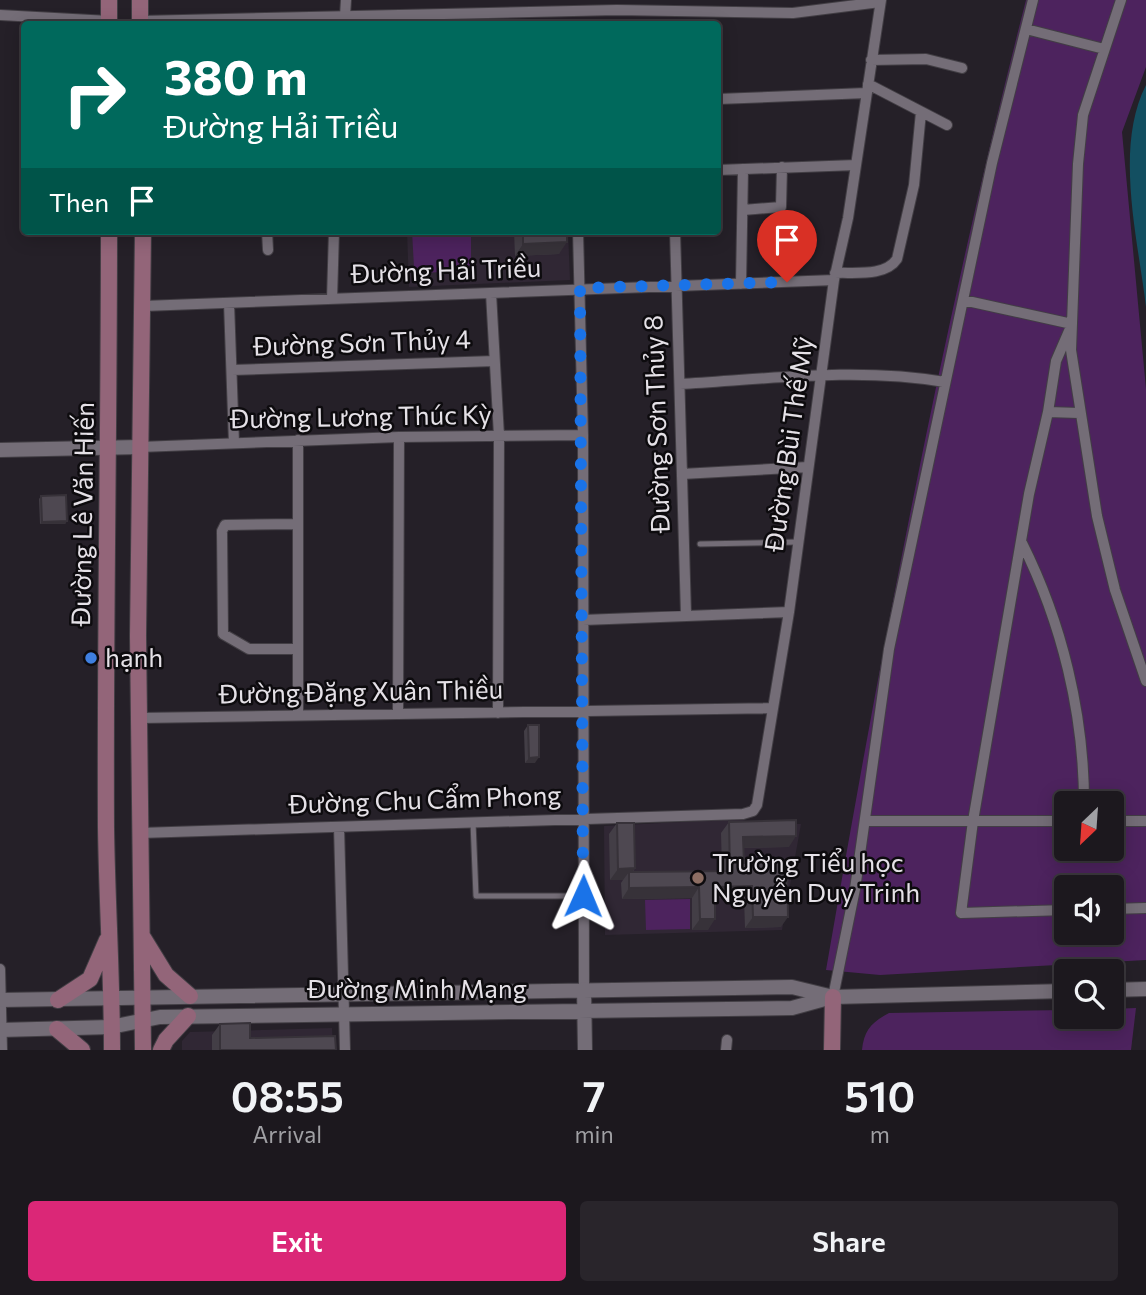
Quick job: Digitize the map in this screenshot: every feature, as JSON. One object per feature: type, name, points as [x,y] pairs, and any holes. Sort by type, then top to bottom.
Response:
[{"type":"main road","points":[[109,0],[109,21]]},
{"type":"main road","points":[[140,0],[140,21]]},
{"type":"main road","name":"Đường Lê Văn Hiến","points":[[109,235],[105,522],[112,1050]]},
{"type":"main road","points":[[143,235],[139,718],[143,1050]]},
{"type":"main road","points":[[58,1000],[90,979],[109,934]]},
{"type":"main road","points":[[142,936],[166,975],[190,996]]},
{"type":"main road","points":[[832,1050],[833,997]]},
{"type":"main road","points":[[161,1050],[166,1040],[188,1016]]},
{"type":"main road","points":[[57,1029],[82,1050]]},
{"type":"street","points":[[342,19],[346,0]]},
{"type":"street","points":[[833,997],[855,889],[889,649],[992,163],[1033,0]]},
{"type":"street","points":[[1121,0],[1083,115],[1071,350],[1097,516],[1115,590],[1146,681]]},
{"type":"street","points":[[266,21],[477,19],[617,5],[692,6],[793,13],[881,1]]},
{"type":"street","name":"Đường Bùi Thế Mỹ","points":[[752,811],[757,805],[789,612],[834,276],[856,165],[881,1]]},
{"type":"street","points":[[574,11],[574,21]]},
{"type":"street","points":[[0,15],[82,21]]},
{"type":"street","points":[[1026,29],[1104,49]]},
{"type":"street","points":[[871,60],[919,58],[962,68]]},
{"type":"street","points":[[721,99],[867,89],[947,125]]},
{"type":"street","name":"Đường Hải Triều","points":[[144,306],[741,284],[884,269],[892,266],[897,259],[914,186],[921,112]]},
{"type":"street","points":[[721,170],[856,165]]},
{"type":"street","points":[[743,210],[781,207],[782,167]]},
{"type":"street","points":[[741,284],[743,169]]},
{"type":"street","points":[[267,235],[268,250]]},
{"type":"street","points":[[332,299],[334,235]]},
{"type":"street","points":[[578,235],[583,435],[585,1050]]},
{"type":"street","name":"Đường Sơn Thủy 8","points":[[675,235],[686,615]]},
{"type":"street","points":[[491,293],[499,436],[498,713]]},
{"type":"street","points":[[963,299],[1072,324]]},
{"type":"street","points":[[229,303],[234,443]]},
{"type":"street","points":[[1054,910],[961,913],[973,821],[1056,361],[1072,324]]},
{"type":"street","name":"Đường Sơn Thủy 4","points":[[232,370],[494,361]]},
{"type":"street","points":[[680,384],[822,376],[911,377],[945,382]]},
{"type":"street","points":[[1048,412],[1079,413]]},
{"type":"street","name":"Đường Lương Thúc Kỳ","points":[[140,447],[399,437],[583,435]]},
{"type":"street","points":[[398,714],[399,437]]},
{"type":"street","points":[[298,440],[298,716]]},
{"type":"street","points":[[0,450],[140,447]]},
{"type":"street","points":[[682,474],[808,467]]},
{"type":"street","points":[[298,524],[225,525],[222,531],[223,634],[249,649],[298,649]]},
{"type":"street","points":[[1022,543],[1054,621],[1072,689],[1084,750],[1084,791]]},
{"type":"street","points":[[583,620],[789,612]]},
{"type":"street","name":"Đường Đặng Xuân Thiều","points":[[139,718],[773,708]]},
{"type":"street","name":"Đường Chu Cẩm Phong","points":[[140,834],[743,814],[752,811]]},
{"type":"street","points":[[865,821],[1054,821]]},
{"type":"street","points":[[1124,821],[1146,821]]},
{"type":"street","points":[[339,827],[345,1050]]},
{"type":"street","points":[[1124,909],[1146,908]]},
{"type":"street","points":[[0,969],[2,1050]]},
{"type":"street","name":"Đường Minh Mạng","points":[[1,1000],[112,996],[792,987],[833,997]]},
{"type":"street","points":[[1124,990],[1146,989]]},
{"type":"street","name":"Đường Minh Mạng","points":[[1,1030],[111,1027],[142,1020],[188,1016],[792,1008],[833,997],[1054,991]]},
{"type":"lane","name":"Đường Sơn Thủy 8","points":[[700,544],[798,542]]},
{"type":"lane","points":[[473,822],[476,896],[583,896]]},
{"type":"shaded area","points":[[1026,0],[1146,0],[1146,67],[1122,132],[1146,389],[1146,960],[1054,959],[1054,965],[880,975],[826,970],[892,605],[968,241]]},
{"type":"shaded area","points":[[407,235],[568,235],[570,280],[409,287]]},
{"type":"shaded area","points":[[412,235],[471,235],[471,271],[418,273],[414,267]]},
{"type":"shaded area","name":"Trường Tiểu học Nguyễn Duy Trinh","points":[[739,819],[753,823],[801,824],[782,930],[605,935],[604,826]]},
{"type":"shaded area","points":[[690,899],[690,929],[646,930],[645,900]]},
{"type":"shaded area","points":[[1124,1008],[1136,1008],[1131,1050],[862,1050],[870,1027],[889,1013],[1054,1010],[1054,1029],[1124,1029]]},
{"type":"shaded area","points":[[332,1028],[333,1050],[182,1050],[182,1041],[190,1032]]},
{"type":"water","points":[[1146,85],[1146,307],[1134,223],[1130,165],[1136,110]]},
{"type":"building","points":[[523,235],[567,235],[567,242],[523,244]]},
{"type":"building","points":[[66,495],[67,521],[42,522],[41,496]]},
{"type":"building","points":[[528,725],[539,725],[539,757],[529,758]]},
{"type":"building","points":[[796,820],[796,836],[743,837],[744,863],[787,862],[788,917],[753,917],[752,886],[715,887],[715,919],[700,919],[699,887],[629,888],[629,872],[730,871],[729,822]]},
{"type":"building","points":[[617,823],[634,823],[635,868],[618,869]]},
{"type":"building","points":[[250,1023],[250,1038],[335,1036],[336,1050],[220,1050],[220,1024]]},
{"type":"place","name":"hạnh","points":[[91,658]]},
{"type":"place","name":"Trường Tiểu học Nguyễn Duy Trinh","points":[[698,878]]},
{"type":"route","points":[[583,896],[585,818],[580,288],[787,282]]}]
